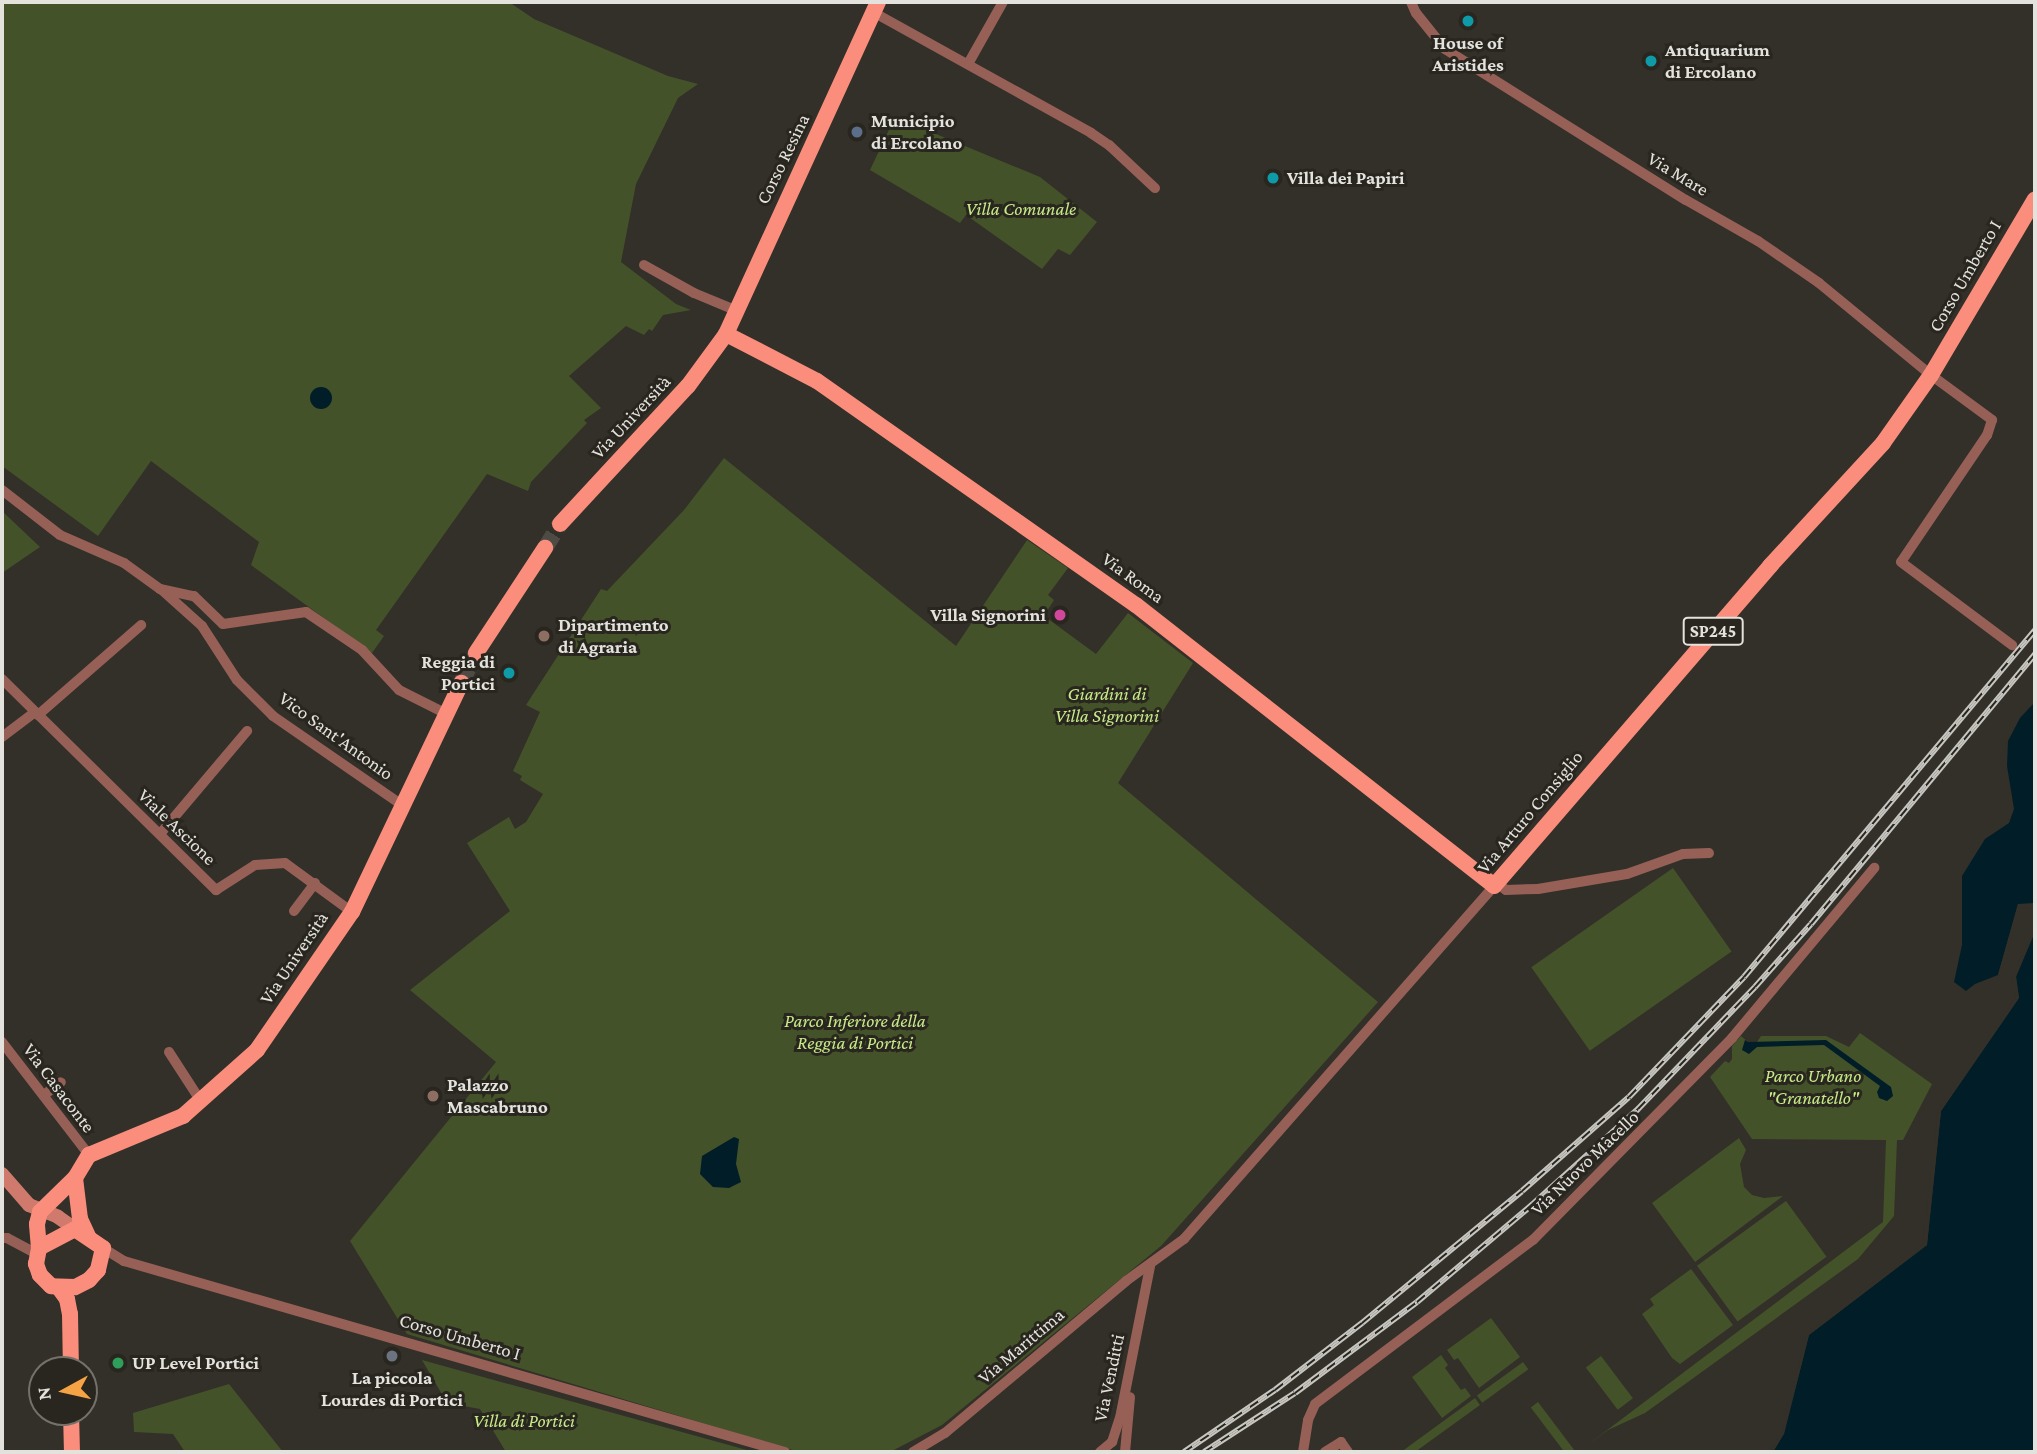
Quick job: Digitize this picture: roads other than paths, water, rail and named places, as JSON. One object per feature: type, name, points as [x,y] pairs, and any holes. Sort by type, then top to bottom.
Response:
[{"type":"main road","name":"Corso Resina","points":[[726,334],[876,7]]},
{"type":"main road","name":"Corso Umberto I","points":[[1931,375],[1998,257],[2035,199]]},
{"type":"main road","name":"Via Università","points":[[560,524],[688,386],[726,334]]},
{"type":"main road","name":"Via Roma","points":[[726,334],[817,381],[1136,605],[1496,884]]},
{"type":"main road","name":"Via Arturo Consiglio","points":[[1496,884],[1761,576],[1883,443],[1931,375]]},
{"type":"main road","points":[[476,653],[545,548]]},
{"type":"main road","name":"Via Università","points":[[89,1155],[183,1115],[257,1050],[352,912],[461,683]]},
{"type":"main road","points":[[75,1178],[81,1232],[103,1248],[100,1265],[89,1280],[81,1285],[59,1288],[51,1286],[40,1275],[37,1224],[40,1212],[75,1178],[89,1155]]},
{"type":"main road","points":[[38,1251],[81,1232]]},
{"type":"main road","points":[[70,1314],[81,1285]]},
{"type":"main road","points":[[59,1288],[67,1299],[70,1314],[71,1356]]},
{"type":"main road","points":[[71,1426],[72,1452]]},
{"type":"street","points":[[968,64],[1003,2]]},
{"type":"street","name":"Via Mare","points":[[1411,2],[1416,13],[1445,48],[1686,200],[1758,240],[1819,283],[1931,375],[1992,419],[1987,435],[1900,562],[2012,645]]},
{"type":"street","points":[[876,7],[968,64],[1091,133],[1109,145],[1155,188]]},
{"type":"street","points":[[644,265],[694,293],[735,310]]},
{"type":"street","name":"Vico Sant'Antonio","points":[[2,490],[60,535],[124,563],[160,589],[202,626],[237,680],[273,716],[402,805]]},
{"type":"street","points":[[160,589],[194,596],[223,624],[306,612],[362,650],[399,690],[447,714]]},
{"type":"street","points":[[2,737],[36,713],[141,625]]},
{"type":"street","name":"Viale Ascione","points":[[2,679],[216,890],[255,865],[285,863],[352,912]]},
{"type":"street","points":[[160,834],[247,731]]},
{"type":"street","points":[[1496,884],[1506,890],[1538,889],[1640,871],[1683,854],[1709,853]]},
{"type":"street","name":"Via Nuovo Macello","points":[[1303,1452],[1308,1420],[1315,1404],[1532,1240],[1732,1038],[1874,869]]},
{"type":"street","points":[[294,911],[315,883]]},
{"type":"street","name":"Via Arturo Consiglio","points":[[1150,1266],[1191,1231],[1496,884]]},
{"type":"street","name":"Via Casaconte","points":[[2,1042],[89,1155]]},
{"type":"street","points":[[169,1052],[200,1100]]},
{"type":"street","points":[[44,1095],[61,1082]]},
{"type":"street","points":[[2,1174],[29,1205],[40,1212],[58,1217],[81,1232]]},
{"type":"street","points":[[2,1238],[38,1251]]},
{"type":"street","name":"Corso Umberto I","points":[[103,1248],[124,1261],[785,1452]]},
{"type":"street","name":"Corso Umberto I","points":[[100,1265],[124,1261]]},
{"type":"street","name":"Via Marittima","points":[[913,1452],[945,1433],[1126,1281],[1150,1266]]},
{"type":"street","name":"Via Venditti","points":[[1100,1452],[1112,1442],[1120,1418],[1150,1266]]},
{"type":"street","points":[[1126,1281],[1137,1291],[1141,1306]]},
{"type":"street","points":[[1125,1452],[1134,1349]]},
{"type":"street","points":[[1325,1452],[1341,1442],[1348,1452]]},
{"type":"water","points":[[321,387],[329,390],[332,398],[329,406],[321,409],[313,406],[310,398],[313,390]]},
{"type":"water","points":[[2035,702],[2035,904],[2018,904],[1998,975],[1975,984],[1966,991],[1954,982],[1962,945],[1962,876],[1985,839],[2009,823],[2014,809],[2007,766],[2008,741],[2020,718]]},
{"type":"water","points":[[2035,932],[2035,1452],[1773,1452],[1784,1433],[1809,1335],[1927,1245],[1941,1111],[2019,998],[2016,977]]},
{"type":"water","points":[[1745,1040],[1826,1040],[1891,1087],[1893,1096],[1887,1101],[1879,1098],[1877,1092],[1880,1086],[1824,1045],[1757,1047],[1749,1054],[1742,1050]]},
{"type":"water","points":[[734,1137],[739,1139],[736,1164],[741,1182],[729,1188],[713,1187],[700,1174],[702,1156]]},
{"type":"tunnel","points":[[545,548],[560,524]]},
{"type":"tunnel","points":[[461,683],[476,653]]},
{"type":"railway","points":[[1184,1452],[1275,1390],[1362,1323],[1522,1191],[1629,1097],[1744,977],[2035,630]]},
{"type":"railway","points":[[1204,1452],[1295,1393],[1417,1302],[1533,1204],[1638,1109],[1755,987],[1811,924],[2035,654]]},
{"type":"place","name":"House of Aristides","points":[[1468,21]]},
{"type":"place","name":"Antiquarium di Ercolano","points":[[1651,61]]},
{"type":"place","name":"Municipio di Ercolano","points":[[857,132]]},
{"type":"place","name":"Villa dei Papiri","points":[[1273,178]]},
{"type":"place","name":"Villa Signorini","points":[[1060,615]]},
{"type":"place","name":"Dipartimento di Agraria","points":[[544,636]]},
{"type":"place","name":"Reggia di Portici","points":[[509,673]]},
{"type":"place","name":"Palazzo Mascabruno","points":[[433,1096]]},
{"type":"place","name":"La piccola Lourdes di Portici","points":[[392,1356]]},
{"type":"place","name":"UP Level Portici","points":[[118,1363]]},
{"type":"park label","name":"Villa Comunale","points":[[1021,209]]},
{"type":"park label","name":"Giardini di Villa Signorini","points":[[1107,705]]},
{"type":"park label","name":"Parco Inferiore della Reggia di Portici","points":[[855,1032]]},
{"type":"park label","name":"Parco Urbano \"Granatello\"","points":[[1813,1087]]},
{"type":"park label","name":"Villa di Portici","points":[[524,1421]]}]
